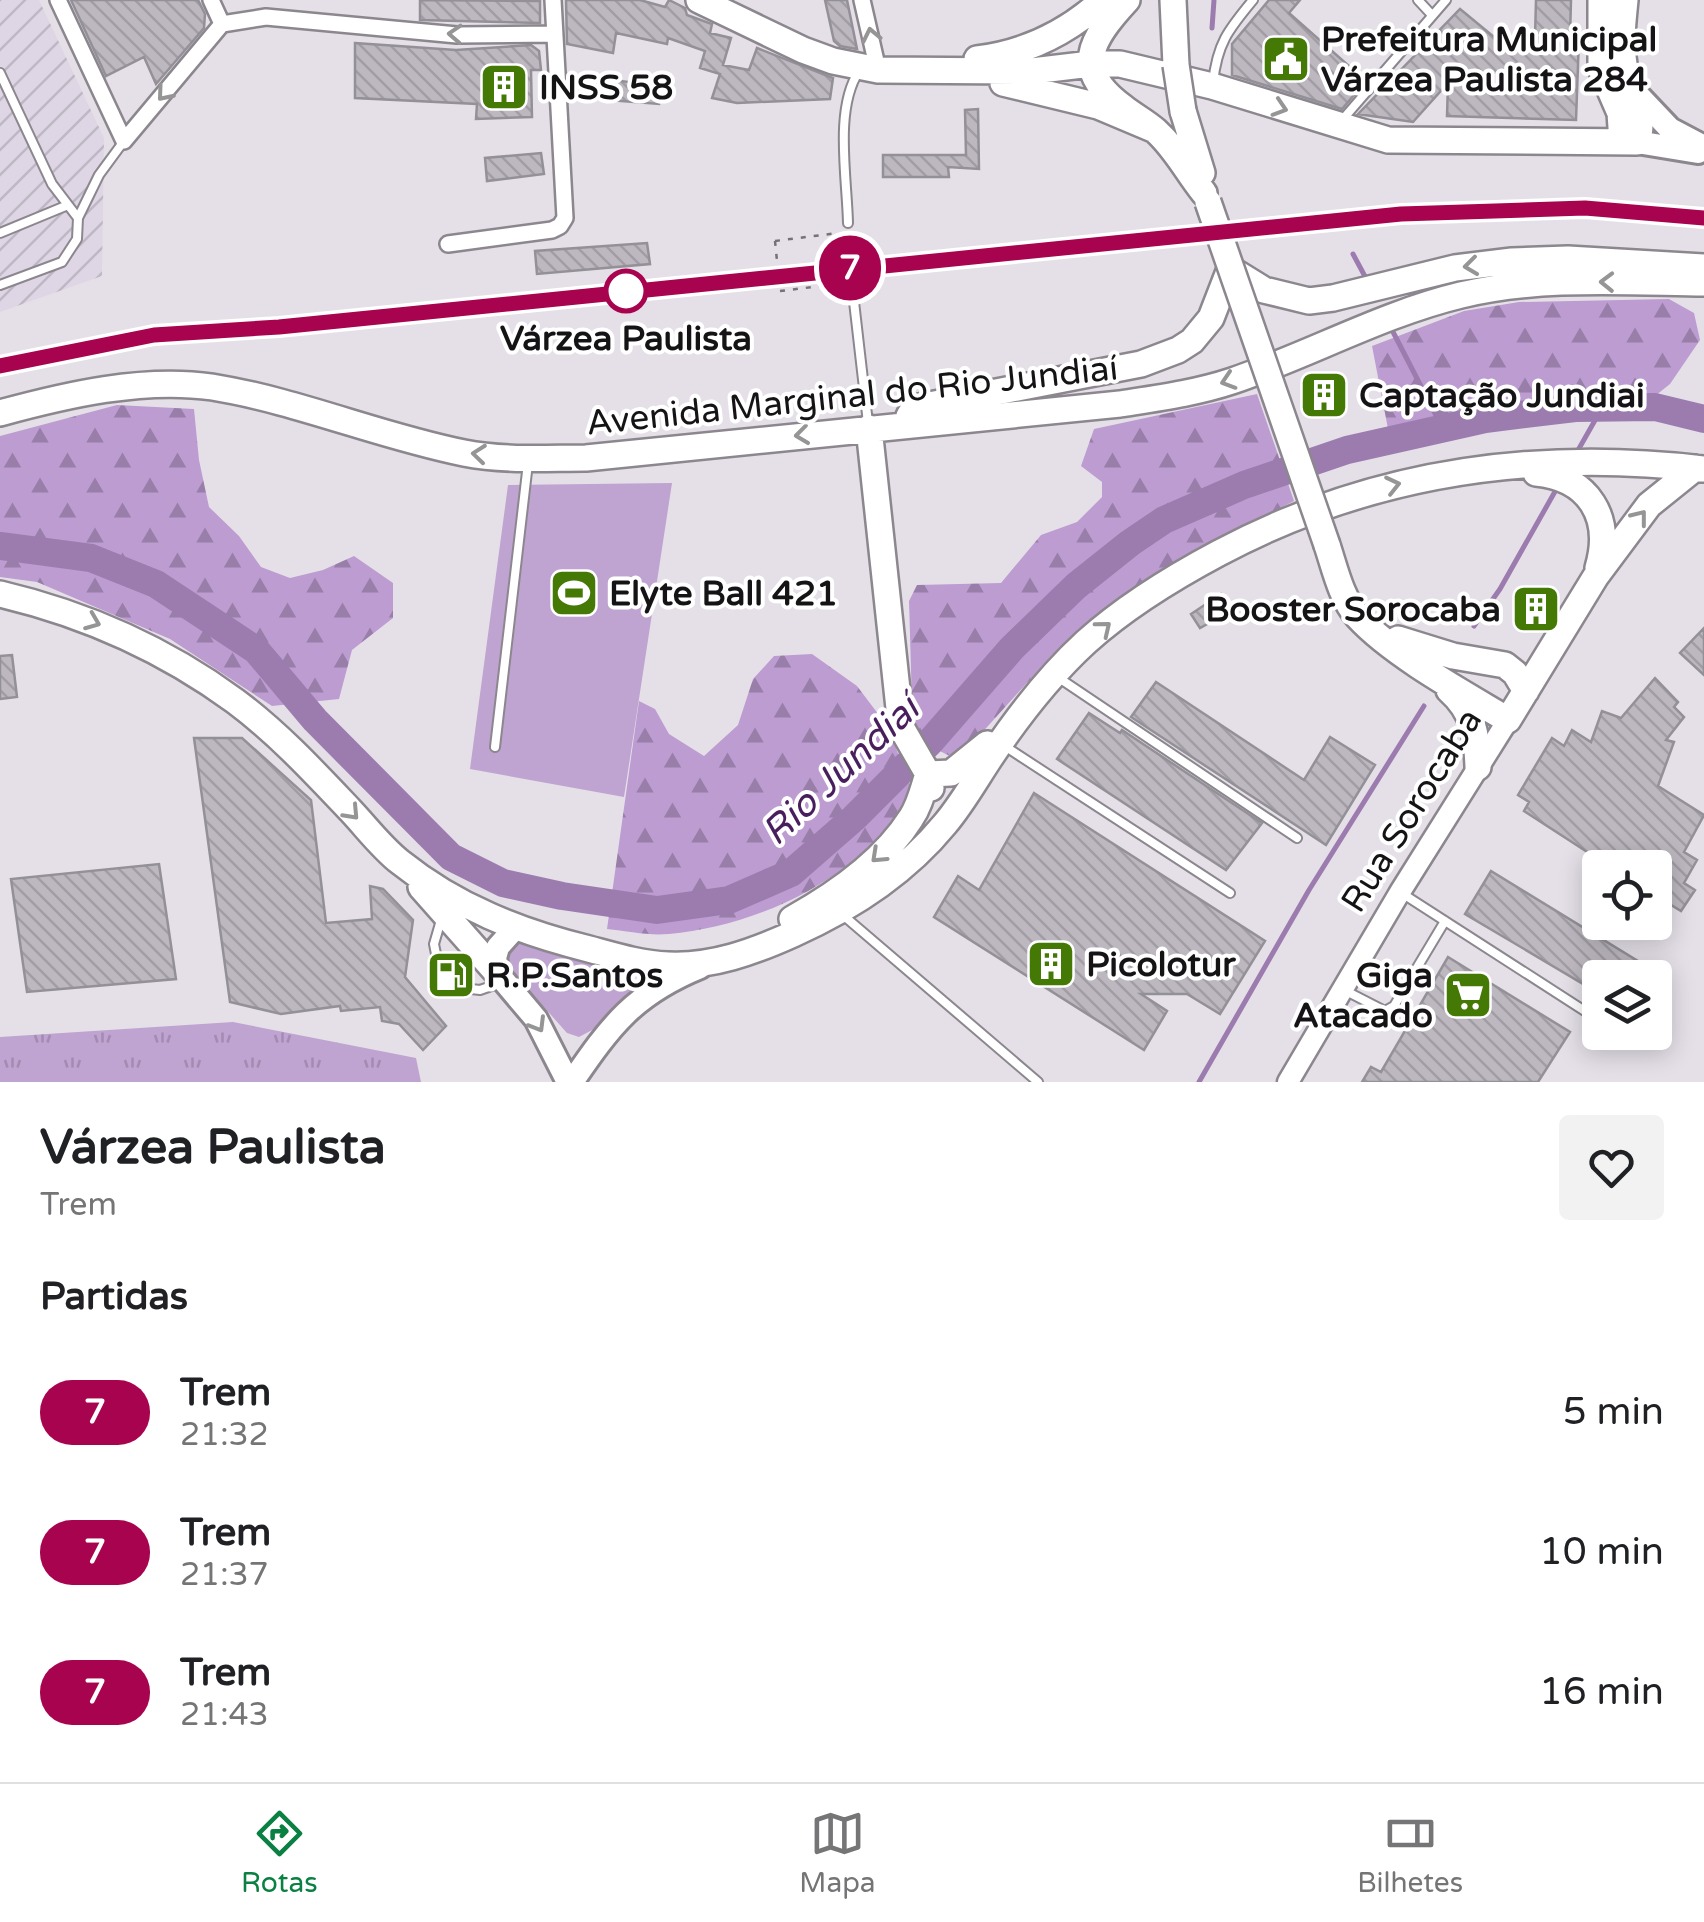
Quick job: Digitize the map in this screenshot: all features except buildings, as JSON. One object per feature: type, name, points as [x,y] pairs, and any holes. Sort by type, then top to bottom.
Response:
[{"type":"main road","points":[[700,0],[802,50],[870,69],[1032,71],[1120,64],[1212,86],[1338,127],[1402,141],[1630,142],[1704,150]]},
{"type":"main road","points":[[1173,0],[1182,111],[1201,165],[1206,197],[1344,593],[1356,615],[1374,631],[1508,720]]},
{"type":"main road","points":[[909,72],[921,66],[1002,56],[1045,41],[1110,1]]},
{"type":"main road","points":[[1110,1],[1093,41],[1091,64],[1102,91],[1155,130],[1179,155],[1206,197]]},
{"type":"main road","points":[[1613,3],[1640,122],[1630,142]]},
{"type":"main road","points":[[1613,3],[1601,70],[1630,142]]},
{"type":"main road","points":[[909,72],[925,77],[1015,84],[1098,106],[1155,130]]},
{"type":"main road","points":[[1634,91],[1670,130],[1704,150]]},
{"type":"main road","points":[[1230,269],[1264,290],[1309,301],[1455,268],[1568,259],[1704,267]]},
{"type":"main road","points":[[903,424],[914,408],[1142,364],[1178,350],[1192,341],[1211,318],[1230,269]]},
{"type":"main road","name":"Avenida Marginal do Rio Jundiaí","points":[[0,413],[78,394],[143,386],[209,387],[272,400],[467,454],[528,458],[660,452],[1102,406],[1182,394],[1231,381],[1406,312],[1511,285],[1564,281],[1704,282]]},
{"type":"main road","points":[[869,428],[901,727],[933,798],[931,813],[900,870]]},
{"type":"main road","points":[[397,861],[471,909],[515,928],[631,960],[668,965],[708,963],[752,952],[841,913],[900,870],[946,823],[1018,718],[1086,642],[1178,575],[1278,523],[1354,494],[1486,468],[1606,460],[1700,468]]},
{"type":"main road","points":[[1486,468],[1556,475],[1582,490],[1597,511],[1604,534],[1596,576]]},
{"type":"main road","name":"Rua Sorocaba","points":[[1508,720],[1596,576],[1649,505],[1700,468]]},
{"type":"main road","points":[[0,594],[57,607],[116,631],[235,701],[282,741],[397,861],[536,1018],[570,1082],[608,1028],[647,993],[708,963]]},
{"type":"main road","points":[[1374,631],[1453,656],[1505,665],[1515,672],[1526,691]]},
{"type":"main road","points":[[1505,665],[1561,636]]},
{"type":"main road","points":[[1419,664],[1457,697],[1470,716],[1477,733],[1478,767]]},
{"type":"main road","points":[[919,761],[951,773],[1018,718]]},
{"type":"main road","points":[[501,978],[494,958],[498,947],[515,928],[530,922],[634,945],[671,949],[742,940],[782,924],[818,905],[880,854],[914,816],[919,761]]},
{"type":"street","points":[[58,0],[124,141],[222,24],[266,17],[457,35],[553,34]]},
{"type":"street","points":[[211,0],[222,24]]},
{"type":"street","points":[[448,244],[552,230],[564,218],[553,0]]},
{"type":"street","points":[[862,0],[870,69]]},
{"type":"street","name":"Rua Sorocaba","points":[[1288,1082],[1508,720]]},
{"type":"lane","points":[[1212,86],[1219,46],[1253,0]]},
{"type":"lane","points":[[1418,0],[1431,14]]},
{"type":"lane","points":[[1338,127],[1446,0]]},
{"type":"lane","points":[[848,227],[845,108],[848,88],[870,69]]},
{"type":"lane","points":[[0,73],[52,184],[78,218]]},
{"type":"lane","points":[[0,284],[62,262],[77,239],[78,218],[99,175],[124,141]]},
{"type":"lane","points":[[0,234],[68,206]]},
{"type":"lane","points":[[854,293],[869,428]]},
{"type":"lane","points":[[495,747],[528,458]]},
{"type":"lane","points":[[1054,674],[1297,838]]},
{"type":"lane","points":[[1000,744],[1230,893]]},
{"type":"lane","points":[[1400,892],[1582,1010]]},
{"type":"lane","points":[[841,913],[1038,1082]]},
{"type":"lane","points":[[1342,988],[1376,1008],[1386,1011],[1394,1006],[1446,921]]},
{"type":"path","points":[[848,227],[775,241],[780,292],[852,283]]},
{"type":"shaded area","points":[[0,0],[39,0],[104,138],[102,276],[0,312]]},
{"type":"green space","points":[[1669,299],[1694,313],[1700,340],[1670,384],[1650,400],[1609,394],[1579,403],[1488,413],[1389,434],[1372,346],[1464,311],[1519,302]]},
{"type":"green space","points":[[1257,394],[1294,501],[1181,559],[1052,655],[954,758],[913,738],[909,601],[917,585],[1001,583],[1041,535],[1077,522],[1102,497],[1102,482],[1081,466],[1094,429]]},
{"type":"green space","points":[[117,405],[194,409],[209,507],[239,536],[261,567],[290,578],[323,570],[354,556],[393,583],[393,618],[352,650],[339,699],[272,706],[170,639],[37,582],[0,577],[0,436]]},
{"type":"green space","name":"Elyte Ball 421","points":[[672,483],[624,797],[470,769],[508,485]]},
{"type":"green space","points":[[812,654],[857,686],[888,727],[911,788],[893,819],[841,870],[775,907],[740,920],[669,934],[607,929],[639,701],[655,709],[669,734],[704,756],[738,725],[753,679],[774,656]]},
{"type":"green space","points":[[517,938],[632,971],[635,987],[594,1029],[579,1037],[567,1033],[504,962]]},
{"type":"green space","points":[[233,1022],[416,1058],[421,1082],[0,1082],[0,1037]]},
{"type":"waterway","points":[[1212,28],[1214,0]]},
{"type":"waterway","points":[[1353,254],[1368,282]]},
{"type":"waterway","points":[[1391,328],[1443,429]]},
{"type":"waterway","name":"Rio Jundiaí","points":[[0,546],[91,558],[156,584],[256,650],[315,720],[451,857],[503,883],[657,910],[729,900],[791,873],[854,818],[930,742],[1012,648],[1076,586],[1164,520],[1244,485],[1347,450],[1485,419],[1575,408],[1655,407],[1704,419]]},
{"type":"waterway","points":[[1577,452],[1602,408]]},
{"type":"waterway","points":[[1474,626],[1500,589],[1557,488]]},
{"type":"waterway","points":[[1199,1082],[1309,890],[1424,706]]},
{"type":"railway","points":[[0,366],[154,335],[279,327],[1401,214],[1585,208],[1704,218]]},
{"type":"train","name":"7","points":[[0,366],[154,335],[279,327],[1401,214],[1585,208],[1704,218]]},
{"type":"place","name":"Prefeitura Municipal Várzea Paulista 284","points":[[1286,59]]},
{"type":"place","name":"INSS 58","points":[[504,87]]},
{"type":"place","name":"Várzea Paulista","points":[[626,291]]},
{"type":"place","name":"Captação Jundiai","points":[[1324,395]]},
{"type":"place","name":"Elyte Ball 421","points":[[574,593]]},
{"type":"place","name":"Booster Sorocaba","points":[[1536,609]]},
{"type":"place","name":"Picolotur","points":[[1051,964]]},
{"type":"place","name":"R.P.Santos","points":[[451,975]]},
{"type":"place","name":"Giga Atacado","points":[[1468,995]]}]
